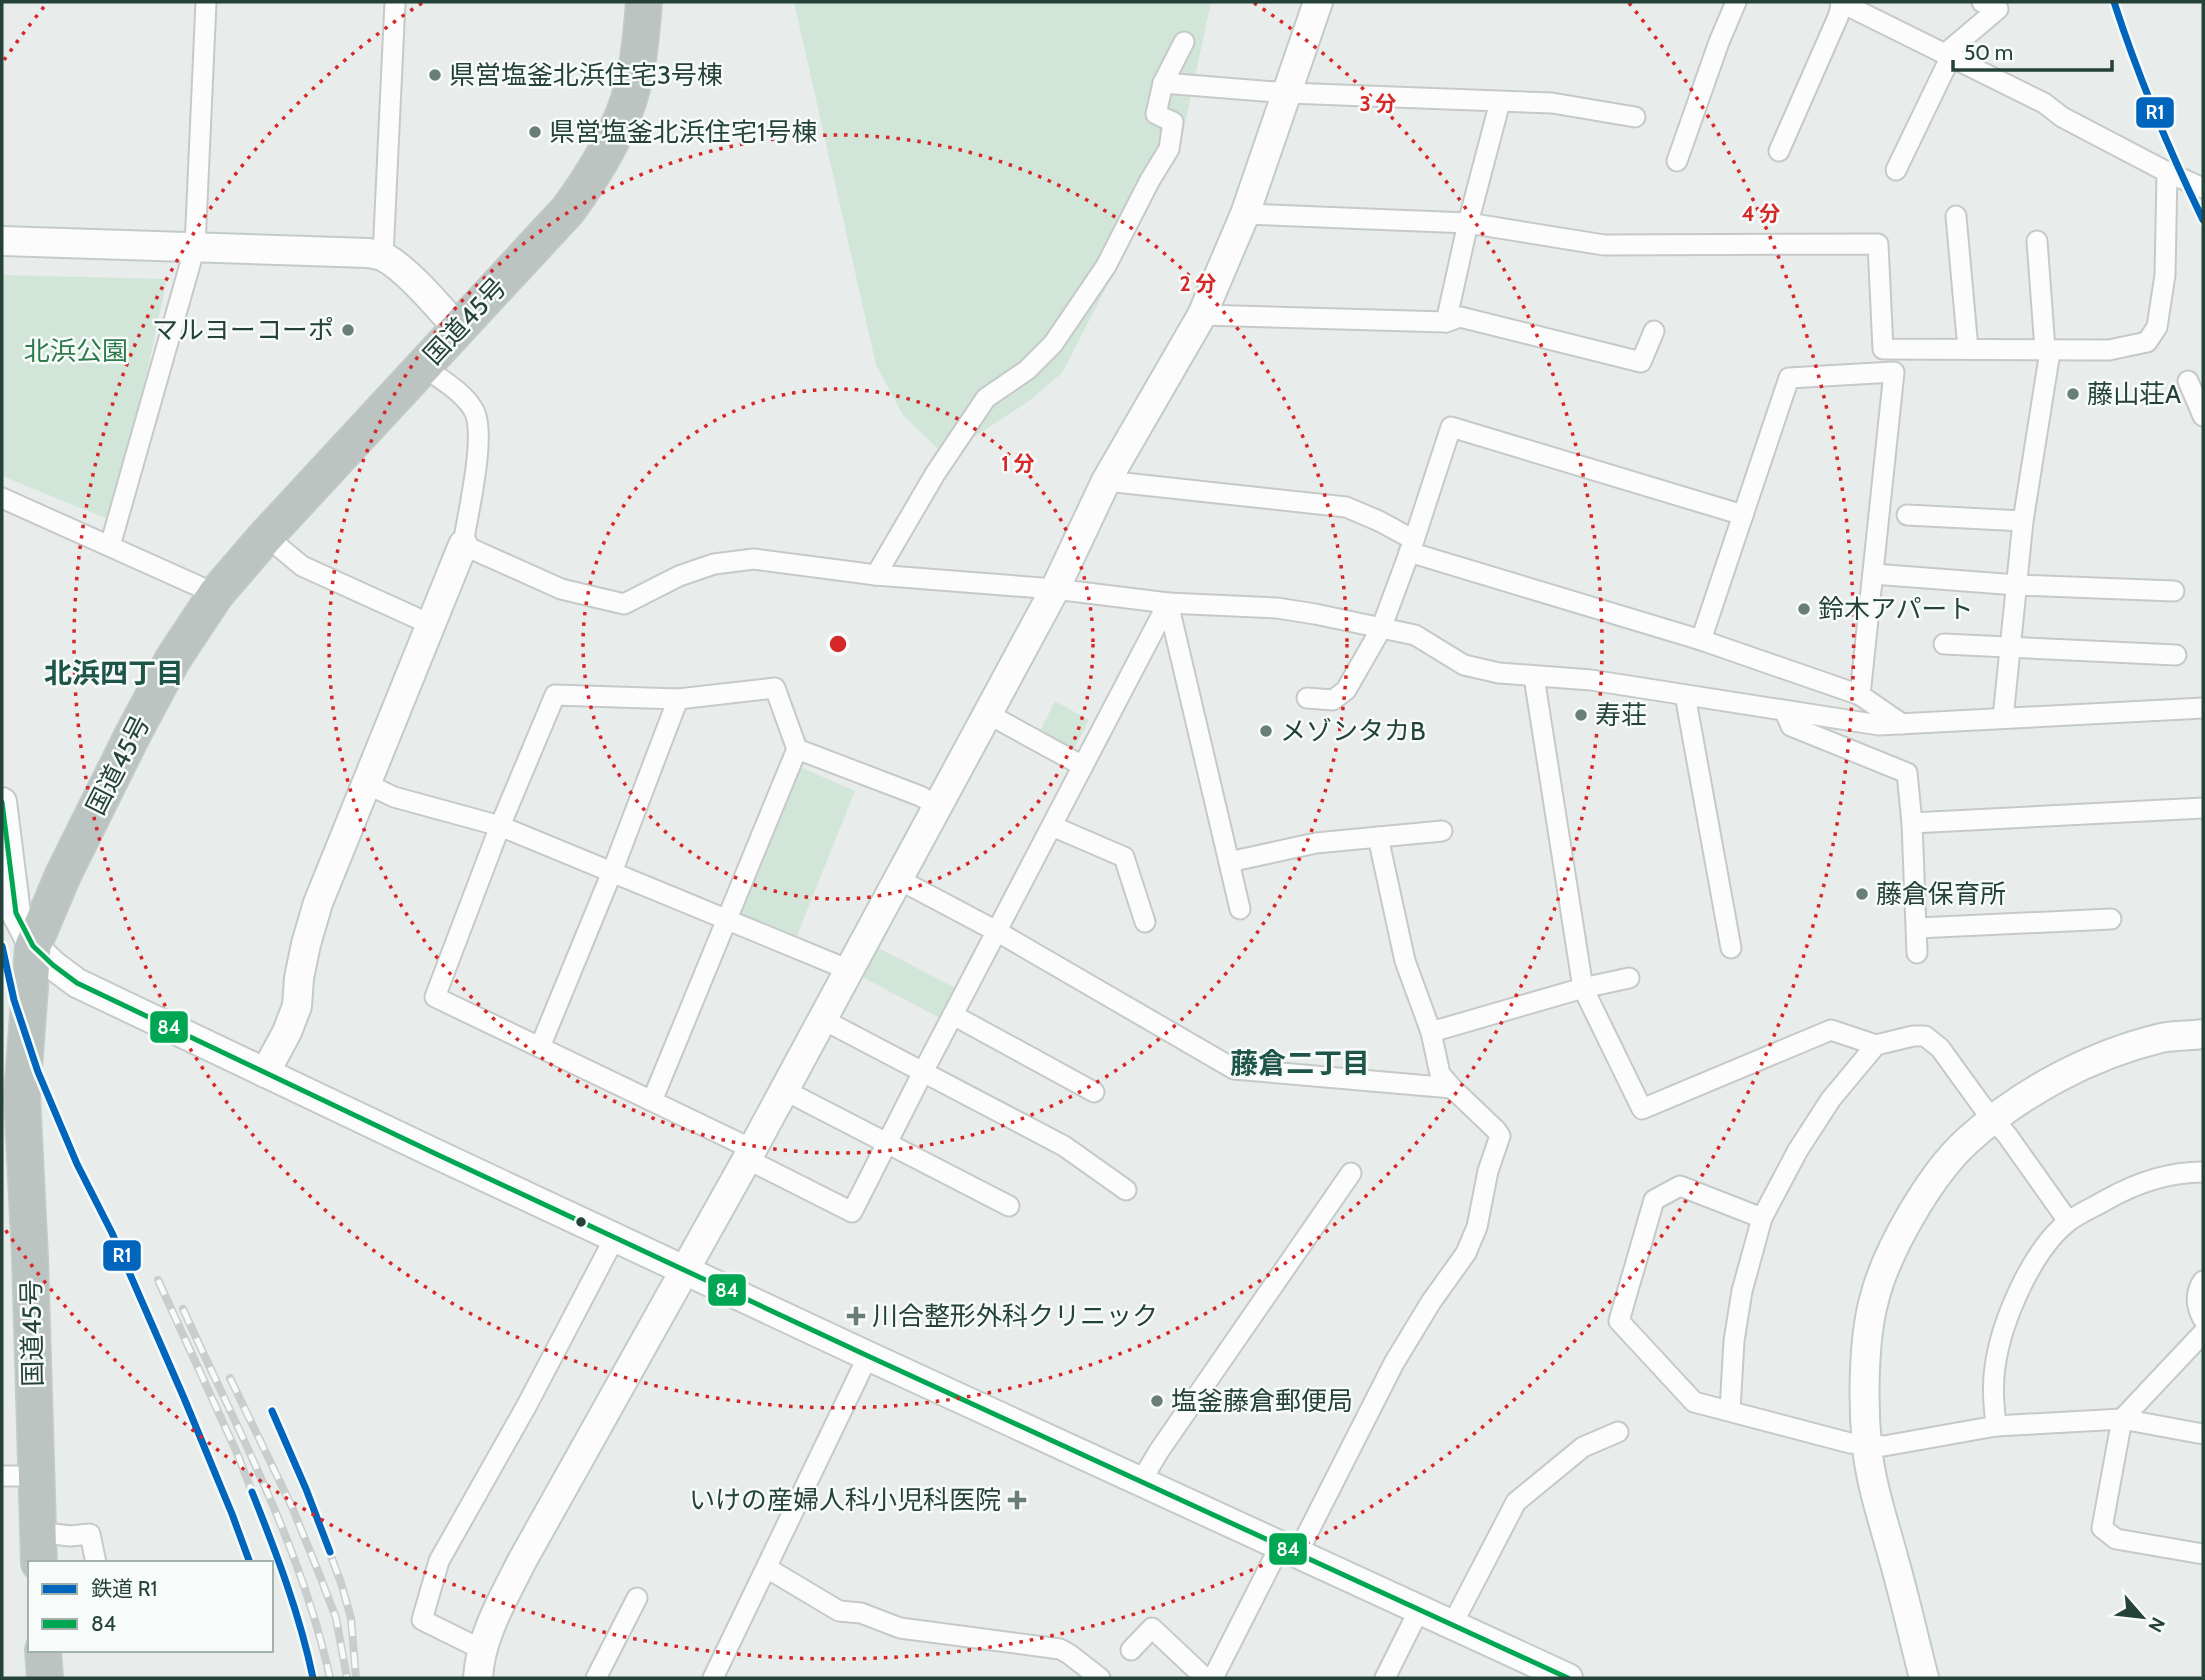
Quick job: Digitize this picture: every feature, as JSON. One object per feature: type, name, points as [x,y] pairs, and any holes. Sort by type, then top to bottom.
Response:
[{"type":"highway","name":"国道45号","points":[[39,1547],[19,1476],[30,1258],[22,1096],[33,946],[63,875],[132,736],[173,659],[216,594],[265,536],[568,210],[588,181],[610,145],[625,111],[637,64],[644,2]]},
{"type":"highway","points":[[43,1652],[45,1678]]},
{"type":"street","points":[[110,546],[195,247],[206,2]]},
{"type":"street","points":[[383,256],[395,2]]},
{"type":"street","points":[[615,1237],[527,1405],[439,1561],[422,1620],[484,1670],[495,1615],[522,1561],[750,1154],[1055,589],[1106,481],[1202,315],[1245,214],[1318,2]]},
{"type":"street","points":[[1677,161],[1736,2]]},
{"type":"street","points":[[1779,151],[1838,18],[1841,2],[2044,103],[2062,117],[2203,188]]},
{"type":"street","points":[[1896,170],[1948,54],[1997,9],[1982,2]]},
{"type":"street","points":[[876,575],[935,474],[986,398],[1027,370],[1053,344],[1106,266],[1169,149],[1173,122],[1156,114],[1163,83],[1184,42]]},
{"type":"street","points":[[1163,83],[1288,93],[1552,103],[1635,117]]},
{"type":"street","points":[[1446,322],[1468,223],[1500,102]]},
{"type":"street","points":[[1245,214],[1468,223],[1604,245],[1878,244],[1884,349],[2109,350],[2147,342],[2157,327],[2165,275],[2167,172]]},
{"type":"street","points":[[1956,216],[1968,349]]},
{"type":"street","points":[[2,241],[368,253],[383,256],[407,275],[458,329]]},
{"type":"street","points":[[2003,718],[2023,521],[2049,358],[2045,349],[2037,241]]},
{"type":"street","points":[[1202,315],[1446,322],[1460,317],[1641,362],[1654,331]]},
{"type":"street","points":[[265,1073],[297,1006],[306,944],[318,904],[463,545],[477,456],[479,424],[474,410],[459,394],[423,366]]},
{"type":"street","points":[[1701,640],[1789,378],[1894,372],[1860,695]]},
{"type":"street","points":[[2188,382],[2203,416]]},
{"type":"street","points":[[1307,698],[1334,700],[1346,690],[1381,629],[1451,427],[1744,515]]},
{"type":"street","points":[[1106,481],[1346,507],[1379,521],[1411,546],[1701,640],[1860,695],[1902,724]]},
{"type":"street","points":[[2,498],[216,594]]},
{"type":"street","points":[[1908,515],[2023,521]]},
{"type":"street","points":[[265,536],[302,566],[432,625]]},
{"type":"street","points":[[463,545],[561,589],[624,604],[679,576],[714,564],[754,559],[876,575],[1055,589],[1168,603],[1277,608],[1415,635],[1464,665],[1500,673],[1591,680],[1879,725],[2203,708]]},
{"type":"street","points":[[1873,574],[2017,585],[2174,591]]},
{"type":"street","points":[[652,1101],[797,749],[775,688],[678,699],[555,695],[500,826],[435,997],[652,1101],[852,1213],[1168,603]]},
{"type":"street","points":[[1168,603],[1240,909]]},
{"type":"street","points":[[1944,644],[2176,655]]},
{"type":"street","points":[[1534,677],[1583,989],[1642,1109],[1831,1030],[1876,1045],[1913,1036],[1926,1036],[1940,1048],[2007,1135],[2068,1221]]},
{"type":"street","points":[[1685,695],[1731,948]]},
{"type":"street","points":[[540,1047],[678,699]]},
{"type":"street","points":[[1786,712],[1791,726],[1907,773],[1912,823],[1917,953]]},
{"type":"street","points":[[988,714],[1083,766]]},
{"type":"street","points":[[797,749],[920,796],[938,806]]},
{"type":"street","points":[[368,784],[394,797],[500,826],[849,970]]},
{"type":"street","points":[[2,802],[16,913],[33,946],[77,983],[684,1270],[1568,1678]]},
{"type":"street","points":[[1912,823],[2203,808]]},
{"type":"street","points":[[1052,826],[1124,857],[1145,922]]},
{"type":"street","points":[[1229,862],[1316,843],[1441,831]]},
{"type":"street","points":[[1131,1650],[1152,1628],[1204,1677],[1213,1678],[1289,1550],[1394,1363],[1466,1253],[1477,1227],[1488,1171],[1500,1136],[1440,1074],[1431,1032],[1405,961],[1378,837]]},
{"type":"street","points":[[898,879],[998,932],[1234,1069],[1452,1088]]},
{"type":"street","points":[[1917,928],[2110,919]]},
{"type":"street","points":[[1431,1032],[1629,978]]},
{"type":"street","points":[[953,1015],[1094,1092]]},
{"type":"street","points":[[822,1019],[1064,1146],[1126,1190]]},
{"type":"street","points":[[1924,1678],[1872,1479],[1867,1446],[1865,1364],[1874,1300],[1895,1243],[1927,1189],[1965,1143],[2015,1104],[2059,1077],[2103,1057],[2162,1038],[2203,1034]]},
{"type":"street","points":[[1730,1410],[1734,1341],[1742,1292],[1762,1218],[1798,1150],[1831,1099],[1876,1045]]},
{"type":"street","points":[[784,1090],[1009,1206]]},
{"type":"street","points":[[1996,1426],[1993,1394],[1995,1367],[2002,1336],[2027,1274],[2047,1245],[2068,1221],[2117,1194],[2154,1178],[2203,1172]]},
{"type":"street","points":[[1141,1481],[1351,1173]]},
{"type":"street","points":[[1762,1218],[1680,1186],[1654,1200],[1619,1321],[1694,1402],[1867,1446],[1884,1446],[1996,1426],[2122,1419],[2203,1434]]},
{"type":"street","points":[[2203,1280],[2197,1297],[2203,1320]]},
{"type":"street","points":[[2203,1333],[2122,1419],[2102,1528],[2116,1539],[2203,1554]]},
{"type":"street","points":[[713,1678],[869,1356]]},
{"type":"street","points":[[1452,1625],[1516,1502],[1583,1447],[1618,1432]]},
{"type":"street","points":[[39,1547],[70,1535],[90,1534],[96,1561]]},
{"type":"street","points":[[767,1568],[839,1611],[861,1613],[900,1628],[1060,1649],[1100,1678]]},
{"type":"street","points":[[596,1678],[637,1598]]},
{"type":"street","points":[[1385,1678],[1419,1610]]},
{"type":"green space","points":[[794,2],[1211,2],[1181,143],[1062,373],[1029,401],[945,456],[903,415],[876,365]]},
{"type":"green space","name":"北浜公園","points":[[2,275],[167,279],[115,522],[2,476]]},
{"type":"green space","points":[[1055,701],[1089,720],[1075,747],[1064,749],[1039,733]]},
{"type":"green space","points":[[791,763],[855,791],[796,938],[730,910]]},
{"type":"green space","points":[[865,941],[965,993],[949,1023],[849,970]]},
{"type":"railway","points":[[158,1280],[237,1453],[272,1543],[313,1678]]},
{"type":"railway","points":[[183,1309],[285,1535],[318,1629],[330,1678]]},
{"type":"railway","points":[[230,1378],[292,1507],[318,1571],[336,1618],[347,1678]]},
{"type":"railway","points":[[272,1411],[306,1489],[341,1583],[351,1618],[356,1678]]},
{"type":"rail line","name":"R1","points":[[2114,2],[2155,112],[2203,220]]},
{"type":"rail line","name":"R1","points":[[2,946],[14,1000],[38,1072],[184,1398],[249,1561]]},
{"type":"rail line","name":"R1","points":[[272,1411],[330,1552]]},
{"type":"rail line","name":"R1","points":[[252,1492],[294,1607],[313,1678]]},
{"type":"transit line","name":"84","points":[[2,802],[16,913],[33,946],[77,983],[868,1356],[1568,1678]]},
{"type":"place","name":"県営塩釜北浜住宅3号棟","points":[[435,75]]},
{"type":"place","name":"県営塩釜北浜住宅1号棟","points":[[535,132]]},
{"type":"place","name":"マルヨーコーポ","points":[[348,330]]},
{"type":"place","name":"藤山荘A","points":[[2073,394]]},
{"type":"place","name":"鈴木アパート","points":[[1804,609]]},
{"type":"place","name":"寿荘","points":[[1581,715]]},
{"type":"place","name":"メゾンタカB","points":[[1266,731]]},
{"type":"place","name":"藤倉保育所","points":[[1862,894]]},
{"type":"place","name":"川合整形外科クリニック","points":[[856,1316]]},
{"type":"place","name":"塩釜藤倉郵便局","points":[[1157,1401]]},
{"type":"place","name":"いけの産婦人科小児科医院","points":[[1017,1500]]},
{"type":"district","name":"北浜四丁目","points":[[114,673]]},
{"type":"district","name":"藤倉二丁目","points":[[1300,1063]]}]
